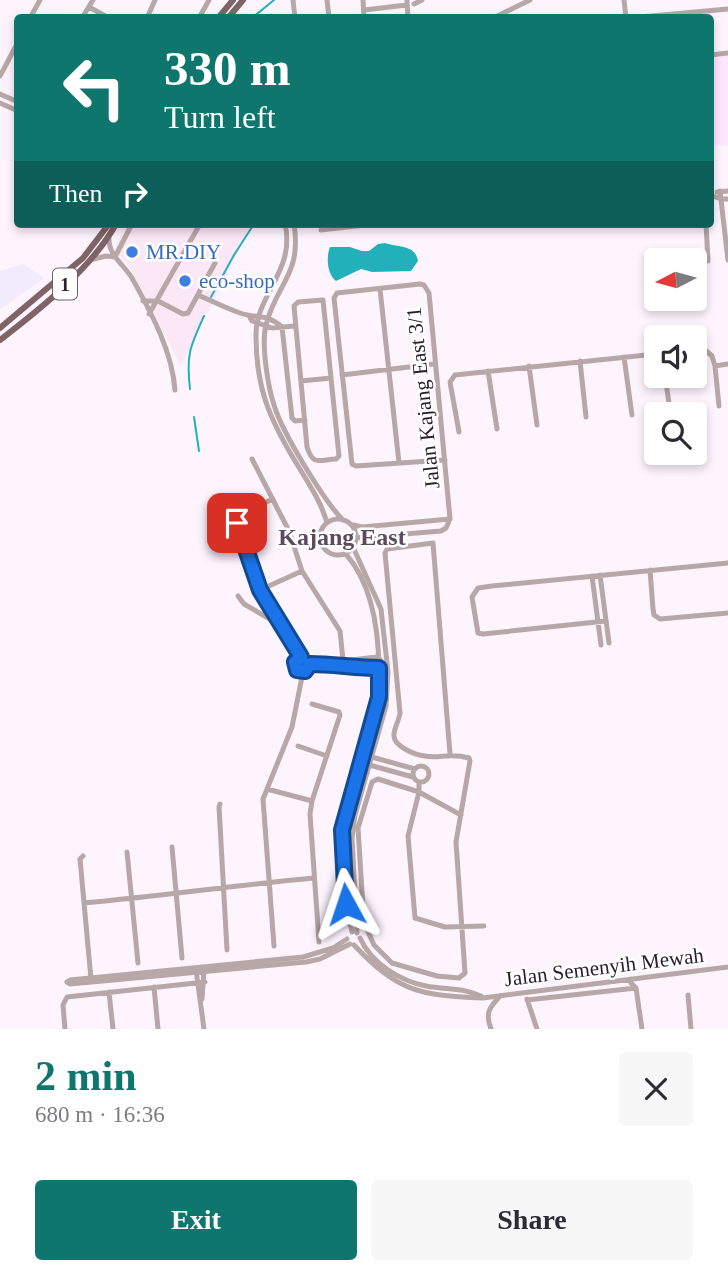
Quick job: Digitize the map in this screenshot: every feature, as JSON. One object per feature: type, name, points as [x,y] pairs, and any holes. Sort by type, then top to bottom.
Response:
[{"type":"main road","points":[[221,14],[233,0]]},
{"type":"main road","points":[[231,14],[243,0]]},
{"type":"main road","name":"1","points":[[1,327],[83,258],[106,228]]},
{"type":"main road","name":"1","points":[[0,340],[89,260],[114,228]]},
{"type":"street","points":[[85,14],[93,0]]},
{"type":"street","points":[[363,0],[364,14],[407,2]]},
{"type":"street","points":[[414,4],[422,0]]},
{"type":"street","points":[[499,14],[515,3],[530,0]]},
{"type":"street","points":[[89,7],[102,14]]},
{"type":"street","points":[[672,14],[728,9]]},
{"type":"street","points":[[0,76],[14,50]]},
{"type":"street","points":[[720,191],[724,199],[728,260]]},
{"type":"street","points":[[714,193],[728,191]]},
{"type":"street","points":[[115,257],[130,228]]},
{"type":"street","points":[[149,314],[198,228]]},
{"type":"street","points":[[285,228],[287,246],[282,270],[255,318],[260,380],[265,404],[273,424],[314,494],[327,523],[321,538],[325,548],[334,554],[345,554],[353,547],[356,538],[352,524]]},
{"type":"street","points":[[295,228],[292,272],[272,309],[264,337],[274,406],[304,462],[333,509],[343,520],[362,527],[450,519],[446,528],[441,531],[356,538]]},
{"type":"street","points":[[321,230],[336,228]]},
{"type":"street","points":[[706,228],[708,261]]},
{"type":"street","points":[[109,237],[108,246],[125,266],[173,366],[175,390]]},
{"type":"street","points":[[89,260],[115,257]]},
{"type":"street","points":[[143,301],[158,301],[183,314],[188,313],[215,263]]},
{"type":"street","name":"Jalan Kajang East 3/1","points":[[342,375],[334,298],[337,293],[424,285],[430,309],[450,519]]},
{"type":"street","points":[[380,289],[399,463]]},
{"type":"street","points":[[198,295],[255,318],[269,327],[296,326]]},
{"type":"street","points":[[323,300],[331,378],[339,456],[336,459],[315,461],[310,457],[307,447],[295,304],[323,300]]},
{"type":"street","points":[[255,318],[271,320],[282,327]]},
{"type":"street","points":[[282,327],[292,418],[295,421],[304,420]]},
{"type":"street","points":[[707,351],[715,366],[719,406]]},
{"type":"street","points":[[459,432],[452,378],[455,375],[644,355]]},
{"type":"street","points":[[624,357],[632,415]]},
{"type":"street","points":[[580,361],[586,417]]},
{"type":"street","points":[[434,364],[342,375],[351,460],[356,466],[445,460]]},
{"type":"street","points":[[715,366],[728,364]]},
{"type":"street","points":[[529,366],[537,425]]},
{"type":"street","points":[[488,370],[498,429]]},
{"type":"street","points":[[301,381],[331,378]]},
{"type":"street","points":[[304,462],[307,447]]},
{"type":"street","points":[[252,459],[289,531],[302,571],[340,631],[340,662],[345,668],[381,666],[388,672]]},
{"type":"street","points":[[273,499],[238,515],[236,519],[260,590],[301,657]]},
{"type":"street","points":[[435,520],[442,516],[449,506]]},
{"type":"street","points":[[327,523],[343,520]]},
{"type":"street","points":[[450,754],[433,543],[387,549],[385,553],[400,713],[395,739],[398,745],[426,757],[450,754],[469,758],[470,761],[461,816],[456,842],[465,973],[459,978],[437,976],[392,963],[374,945],[364,923],[358,828],[372,782],[378,779],[419,792],[461,816]]},
{"type":"street","points":[[350,943],[356,935],[352,838],[355,815],[386,706],[388,672],[382,609],[353,547]]},
{"type":"street","points":[[81,858],[91,980],[320,959],[350,943],[359,942],[346,904],[342,830],[379,697],[381,666],[372,601],[355,565],[345,554]]},
{"type":"street","points":[[606,621],[478,633],[472,597],[478,588],[728,563]]},
{"type":"street","points":[[650,570],[654,615],[660,619],[728,612]]},
{"type":"street","points":[[260,590],[302,571]]},
{"type":"street","points":[[600,575],[609,643]]},
{"type":"street","points":[[592,576],[601,645]]},
{"type":"street","points":[[237,596],[244,604],[285,628]]},
{"type":"street","points":[[381,666],[387,656]]},
{"type":"street","points":[[310,664],[378,657]]},
{"type":"street","points":[[303,672],[297,670],[297,659],[307,658],[310,664]]},
{"type":"street","points":[[274,946],[263,799],[292,727],[303,672],[310,664]]},
{"type":"street","points":[[312,704],[340,714],[310,814],[319,942]]},
{"type":"street","points":[[298,746],[327,756]]},
{"type":"street","points":[[362,754],[415,769],[423,766]]},
{"type":"street","points":[[423,766],[426,757]]},
{"type":"street","points":[[360,762],[413,777],[419,782],[426,781],[429,776],[429,771],[423,766]]},
{"type":"street","points":[[413,777],[415,769]]},
{"type":"street","points":[[419,782],[408,836],[413,914],[419,921],[445,927],[484,926]]},
{"type":"street","points":[[267,789],[312,801]]},
{"type":"street","points":[[220,804],[227,950]]},
{"type":"street","points":[[172,847],[182,958]]},
{"type":"street","points":[[127,852],[138,963]]},
{"type":"street","points":[[84,903],[314,878]]},
{"type":"street","name":"Jalan Semenyih Mewah","points":[[356,935],[372,957],[398,976],[423,986],[466,989],[483,998]]},
{"type":"street","name":"Jalan Semenyih Mewah","points":[[350,943],[393,981],[423,993],[483,998],[636,983],[728,967]]},
{"type":"street","points":[[201,1002],[205,982],[204,969]]},
{"type":"street","points":[[196,970],[204,1029]]},
{"type":"street","points":[[65,1029],[63,1005],[67,997],[205,982]]},
{"type":"street","points":[[527,1000],[636,983],[642,1029]]},
{"type":"street","points":[[154,988],[159,1029]]},
{"type":"street","points":[[109,992],[113,1029]]},
{"type":"street","points":[[526,993],[537,1029]]},
{"type":"street","points":[[491,1029],[487,1016],[489,1008],[501,995]]},
{"type":"street","points":[[688,995],[691,1029]]},
{"type":"shaded area","points":[[728,56],[728,145],[714,146],[714,57]]},
{"type":"shaded area","points":[[125,228],[250,228],[181,366],[129,266],[114,250]]},
{"type":"shaded area","points":[[23,264],[44,278],[0,310],[0,271]]},
{"type":"water","points":[[378,244],[406,247],[414,252],[418,261],[411,271],[372,272],[361,269],[336,281],[333,278],[328,265],[330,247],[369,251]]},
{"type":"waterway","points":[[257,14],[274,0]]},
{"type":"waterway","points":[[211,297],[251,228]]},
{"type":"waterway","points":[[190,389],[190,351],[204,316]]},
{"type":"waterway","points":[[194,417],[199,451]]},
{"type":"place","name":"MR.DIY","points":[[132,252]]},
{"type":"place","name":"eco-shop","points":[[185,281]]},
{"type":"district","name":"Kajang East","points":[[342,537]]},
{"type":"route","points":[[237,523],[260,590],[301,657],[295,662],[297,670],[305,671],[310,664],[337,663],[345,668],[379,668],[379,697],[342,830],[346,904]]}]
